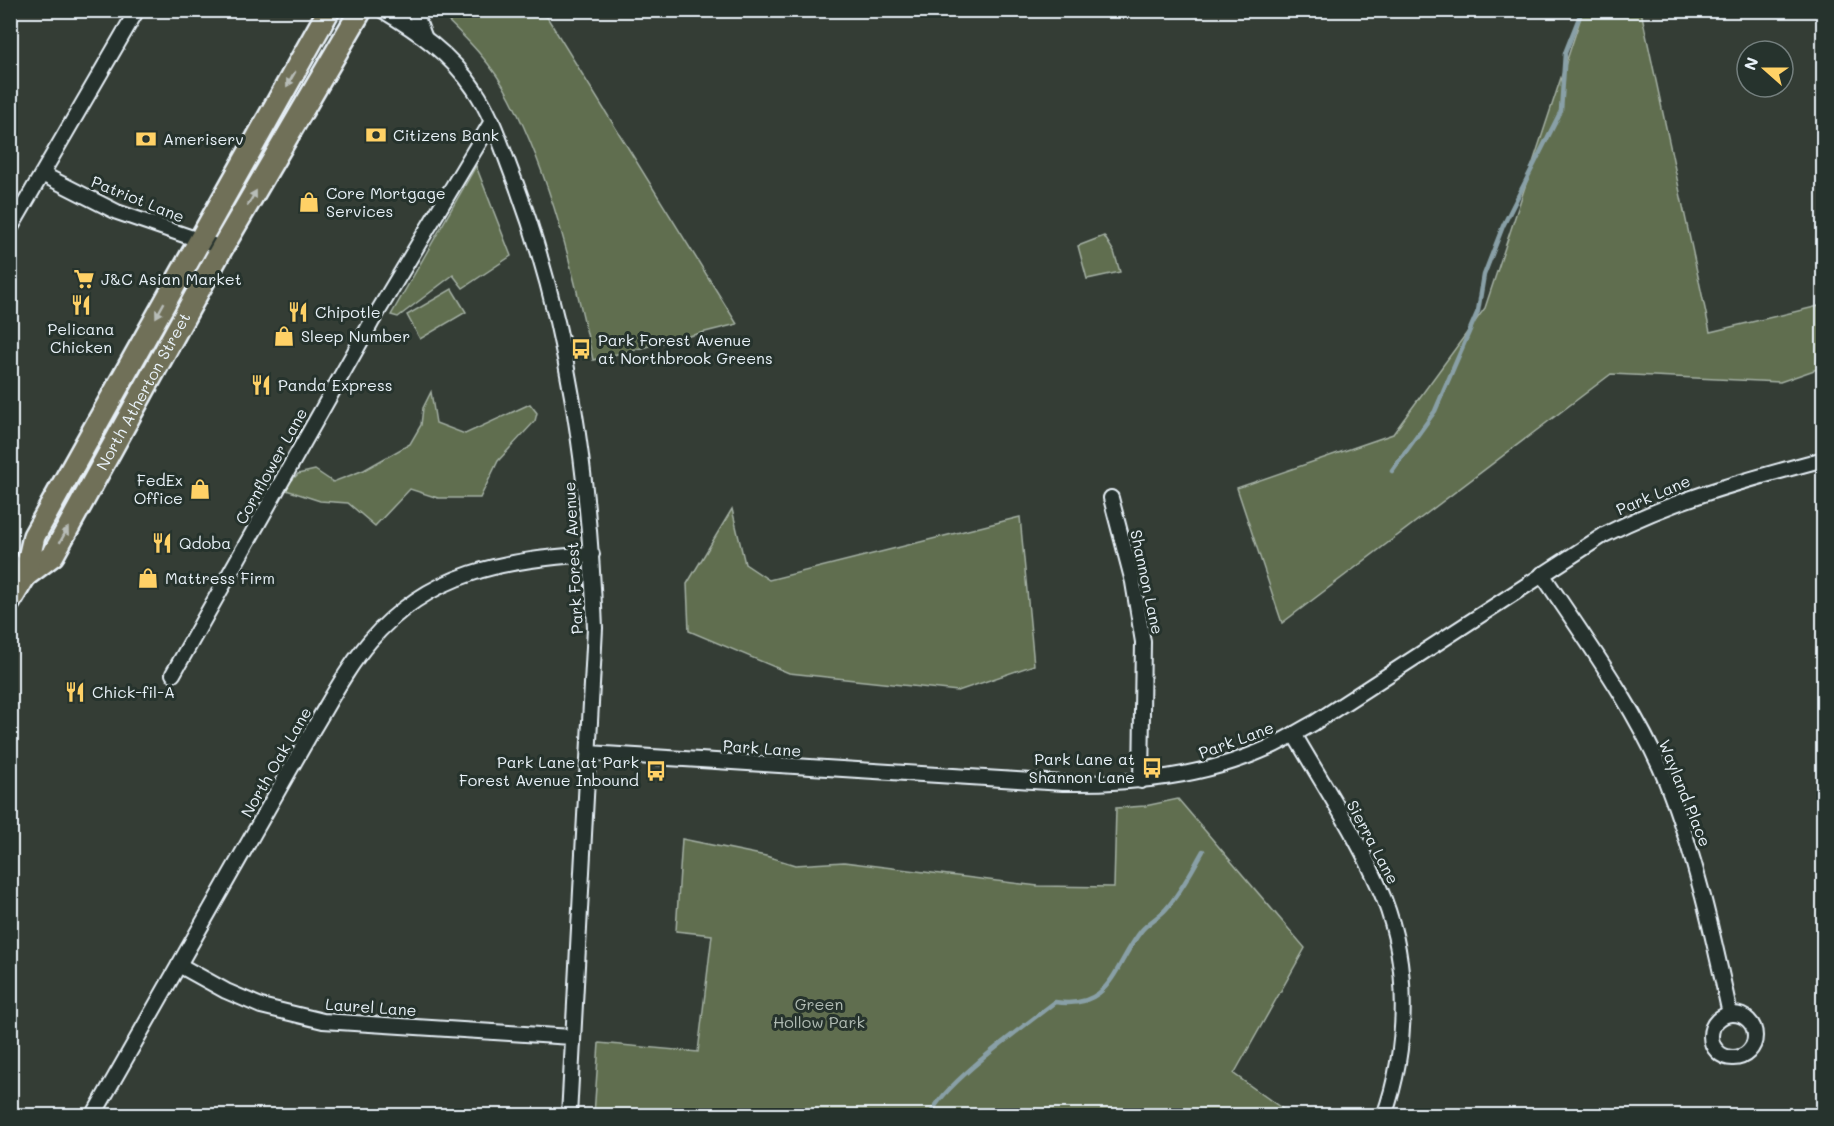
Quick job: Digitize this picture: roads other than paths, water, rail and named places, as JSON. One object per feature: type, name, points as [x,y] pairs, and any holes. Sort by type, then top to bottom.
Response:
[{"type":"main road","name":"North Atherton Street","points":[[10,601],[18,573],[34,536],[329,10]]},
{"type":"main road","name":"North Atherton Street","points":[[18,573],[53,555],[222,248],[361,10]]},
{"type":"street","points":[[10,229],[44,175],[137,10]]},
{"type":"street","name":"Park Forest Avenue","points":[[382,10],[424,36],[456,64],[474,88],[492,122],[536,239],[556,314],[577,416],[592,554],[595,628],[569,1116]]},
{"type":"street","name":"Park Forest Avenue","points":[[414,10],[424,36]]},
{"type":"street","name":"Cornflower Lane","points":[[173,674],[371,323],[492,122]]},
{"type":"street","name":"Patriot Lane","points":[[44,175],[117,212],[222,248]]},
{"type":"street","name":"Park Lane","points":[[589,753],[1063,783],[1112,784],[1184,775],[1234,761],[1294,734],[1604,535],[1647,513],[1707,490],[1824,459]]},
{"type":"street","name":"Shannon Lane","points":[[1112,498],[1133,582],[1143,642],[1141,781]]},
{"type":"street","name":"North Oak Lane","points":[[93,1116],[350,667],[386,625],[411,604],[449,581],[483,568],[530,558],[592,554]]},
{"type":"street","points":[[10,559],[18,573]]},
{"type":"street","name":"Wayland Place","points":[[1542,574],[1610,677],[1654,754],[1666,781],[1698,870],[1731,1014]]},
{"type":"street","name":"Sierra Lane","points":[[1294,734],[1367,861],[1385,901],[1399,953],[1403,988],[1402,1025],[1397,1063],[1384,1116]]},
{"type":"street","name":"Laurel Lane","points":[[179,965],[226,992],[261,1006],[323,1021],[572,1037]]},
{"type":"waterway","points":[[1392,471],[1435,411],[1478,311],[1484,275],[1503,226],[1561,111],[1565,53],[1582,10]]},
{"type":"waterway","points":[[930,1116],[937,1103],[967,1073],[1055,1002],[1074,1003],[1089,999],[1100,992],[1109,982],[1142,930],[1163,912],[1177,895],[1203,851]]},
{"type":"place","name":"Citizens Bank","points":[[376,135]]},
{"type":"place","name":"Ameriserv","points":[[146,139]]},
{"type":"place","name":"Core Mortgage Services","points":[[309,202]]},
{"type":"place","name":"J&C Asian Market","points":[[84,279]]},
{"type":"place","name":"Pelicana Chicken","points":[[81,305]]},
{"type":"place","name":"Chipotle","points":[[298,312]]},
{"type":"place","name":"Sleep Number","points":[[284,336]]},
{"type":"place","name":"Park Forest Avenue at Northbrook Greens","points":[[581,349]]},
{"type":"place","name":"Panda Express","points":[[261,385]]},
{"type":"place","name":"FedEx Office","points":[[200,489]]},
{"type":"place","name":"Qdoba","points":[[162,543]]},
{"type":"place","name":"Mattress Firm","points":[[148,578]]},
{"type":"place","name":"Chick-fil-A","points":[[75,692]]},
{"type":"place","name":"Park Lane at Shannon Lane","points":[[1152,768]]},
{"type":"place","name":"Park Lane at Park Forest Avenue Inbound","points":[[656,771]]},
{"type":"park label","name":"Green Hollow Park","points":[[819,1013]]}]
